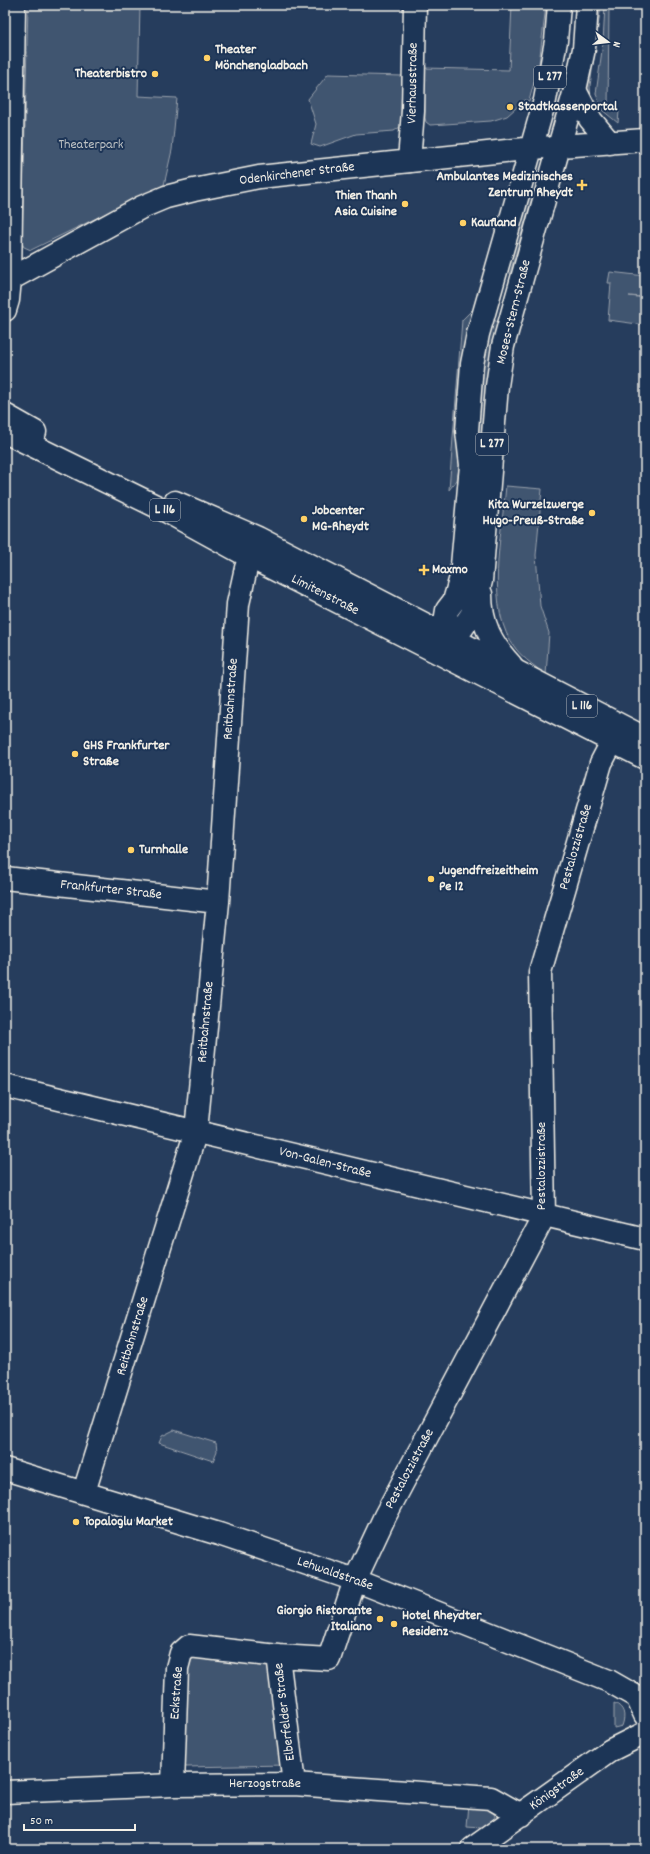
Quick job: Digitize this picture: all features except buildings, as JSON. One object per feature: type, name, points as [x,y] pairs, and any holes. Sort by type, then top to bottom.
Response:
[{"type":"street","name":"Vierhausstraße","points":[[409,161],[413,111],[415,5]]},
{"type":"street","name":"Moses-Stern-Straße","points":[[444,644],[447,610],[454,600],[461,577],[471,465],[467,431],[472,364],[478,334],[531,148],[552,68],[559,5]]},
{"type":"street","name":"Moses-Stern-Straße","points":[[444,644],[462,630],[472,614],[480,581],[497,386],[503,346],[575,90],[584,49],[587,5]]},
{"type":"street","points":[[5,310],[8,300],[11,12]]},
{"type":"street","points":[[575,90],[590,119],[610,143]]},
{"type":"street","name":"Odenkirchener Straße","points":[[8,281],[142,207],[166,197],[225,183],[259,177],[531,148],[645,140]]},
{"type":"street","name":"Limitenstraße","points":[[5,415],[54,442],[174,501],[254,548],[635,741]]},
{"type":"street","name":"Limitenstraße","points":[[5,432],[168,512],[254,548]]},
{"type":"street","name":"Reitbahnstraße","points":[[84,1492],[196,1131],[218,902],[238,604],[254,548]]},
{"type":"street","name":"L 116","points":[[480,581],[481,611],[486,629],[498,651],[520,673]]},
{"type":"street","name":"Limitenstraße","points":[[444,644],[520,673],[635,741]]},
{"type":"street","name":"Pestalozzistraße","points":[[355,1580],[385,1516],[544,1216],[540,972],[601,764],[635,741]]},
{"type":"street","name":"Frankfurter Straße","points":[[5,878],[218,902]]},
{"type":"street","name":"Von-Galen-Straße","points":[[5,1086],[645,1239]]},
{"type":"street","name":"Lehwaldstraße","points":[[5,1469],[84,1492],[355,1580],[609,1681],[636,1697],[645,1715]]},
{"type":"street","name":"Elberfelder Straße","points":[[294,1784],[278,1656],[329,1659],[355,1580]]},
{"type":"street","name":"Eckstraße","points":[[173,1785],[177,1668],[181,1653],[189,1646],[278,1656]]},
{"type":"street","name":"Königstraße","points":[[472,1849],[611,1750],[645,1733]]},
{"type":"street","name":"Herzogstraße","points":[[5,1792],[173,1785],[294,1784],[491,1798],[521,1815]]},
{"type":"green space","name":"Theaterpark","points":[[28,5],[140,5],[138,96],[177,98],[172,150],[164,185],[31,250],[24,247],[22,243]]},
{"type":"green space","points":[[512,5],[546,5],[539,64],[529,101],[525,100],[507,116],[491,121],[430,125],[426,122],[425,118],[424,68],[509,70]]},
{"type":"green space","points":[[595,5],[601,5],[590,86],[591,99],[585,92]]},
{"type":"green space","points":[[605,5],[609,5],[608,110],[619,111],[618,123],[602,110],[596,94],[603,43]]},
{"type":"green space","points":[[328,74],[402,76],[401,114],[406,114],[400,127],[394,131],[356,134],[320,147],[311,144],[316,124],[308,99]]},
{"type":"green space","points":[[533,195],[509,273],[507,266],[527,196]]},
{"type":"green space","points":[[610,272],[645,276],[645,297],[629,296],[645,298],[645,325],[608,320],[611,283],[608,283]]},
{"type":"green space","points":[[480,302],[460,463],[457,480],[449,490],[462,320]]},
{"type":"green space","points":[[494,318],[499,327],[467,587],[482,355]]},
{"type":"green space","points":[[506,486],[542,489],[536,555],[540,606],[549,633],[546,675],[519,653],[506,633],[500,614],[498,593],[499,548]]},
{"type":"green space","points":[[174,1430],[216,1443],[217,1451],[213,1461],[159,1443],[162,1436]]},
{"type":"green space","points":[[193,1650],[274,1660],[286,1765],[185,1767],[186,1660]]},
{"type":"green space","points":[[614,1703],[622,1709],[624,1718],[622,1726],[614,1728]]},
{"type":"green space","points":[[469,1804],[489,1808],[494,1814],[495,1818],[481,1828],[467,1827]]},
{"type":"place","name":"Theater Mönchengladbach","points":[[207,58]]},
{"type":"place","name":"Theaterbistro","points":[[155,74]]},
{"type":"place","name":"Stadtkassenportal","points":[[510,107]]},
{"type":"place","name":"Ambulantes Medizinisches Zentrum Rheydt","points":[[582,185]]},
{"type":"place","name":"Thien Thanh Asia Cuisine","points":[[405,204]]},
{"type":"place","name":"Kaufland","points":[[463,223]]},
{"type":"place","name":"Kita Wurzelzwerge Hugo-Preuß-Straße","points":[[592,513]]},
{"type":"place","name":"Jobcenter MG-Rheydt","points":[[304,519]]},
{"type":"place","name":"Maxmo","points":[[424,570]]},
{"type":"place","name":"GHS Frankfurter Straße","points":[[75,754]]},
{"type":"place","name":"Turnhalle","points":[[131,850]]},
{"type":"place","name":"Jugendfreizeitheim Pe 12","points":[[431,879]]},
{"type":"place","name":"Topaloglu Market","points":[[76,1522]]},
{"type":"place","name":"Giorgio Ristorante Italiano","points":[[380,1619]]},
{"type":"place","name":"Hotel Rheydter Residenz","points":[[394,1624]]}]
